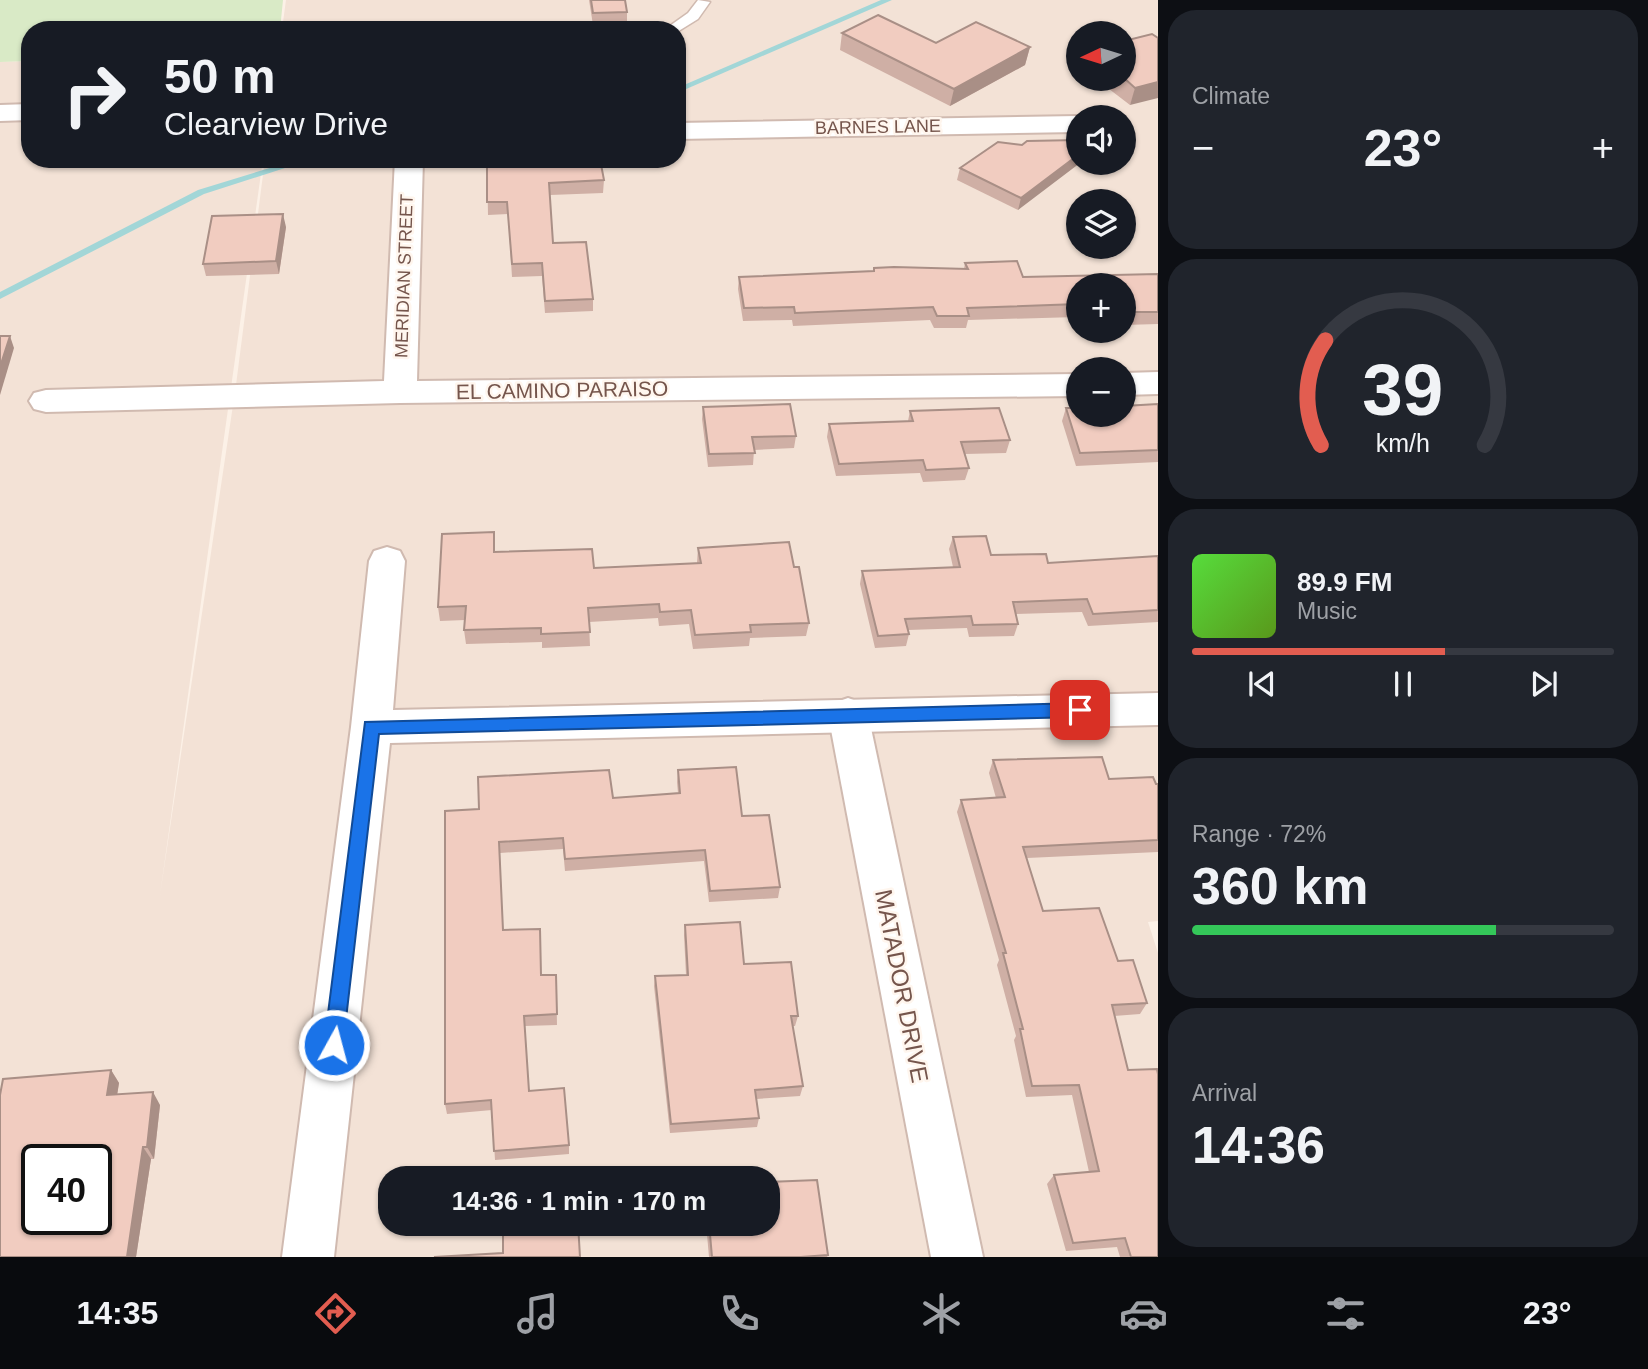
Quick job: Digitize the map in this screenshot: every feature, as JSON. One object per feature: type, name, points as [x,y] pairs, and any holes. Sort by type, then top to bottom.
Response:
[{"type":"street","points":[[0,113],[21,112]]},
{"type":"street","name":"BARNES LANE","points":[[686,131],[1066,124]]},
{"type":"street","name":"MERIDIAN STREET","points":[[400,392],[409,168]]},
{"type":"street","points":[[1136,384],[1158,383]]},
{"type":"street","name":"EL CAMINO PARAISO","points":[[46,401],[400,392],[1066,385]]},
{"type":"street","points":[[308,1257],[371,727],[387,561]]},
{"type":"street","points":[[371,727],[1158,709]]},
{"type":"street","name":"MATADOR DRIVE","points":[[848,714],[957,1257]]},
{"type":"lane","points":[[685,21],[693,16],[703,2]]},
{"type":"shaded area","points":[[286,0],[1158,0],[1158,921],[1148,922],[1158,953],[1158,1257],[0,1257],[0,62],[21,61],[21,168],[262,168],[160,895],[236,385],[264,168],[686,168],[686,21],[283,21]]},
{"type":"green space","points":[[0,0],[283,0],[281,21],[21,21],[21,61],[0,62]]},
{"type":"building","points":[[591,0],[625,0],[627,12],[593,13]]},
{"type":"building","points":[[878,15],[936,43],[976,22],[1030,47],[954,89],[842,33]]},
{"type":"building","points":[[1152,34],[1158,38],[1158,82],[1136,88],[1136,38]]},
{"type":"building","points":[[1066,140],[1066,164],[1021,198],[960,168],[998,142],[1022,145],[1027,141]]},
{"type":"building","points":[[487,168],[602,168],[604,180],[549,183],[553,243],[586,242],[593,299],[545,301],[542,263],[512,264],[507,202],[487,202]]},
{"type":"building","points":[[283,214],[276,261],[203,264],[212,216]]},
{"type":"building","points":[[1017,261],[1023,277],[1066,276],[1066,304],[967,308],[969,316],[937,316],[933,307],[795,313],[794,307],[744,308],[739,277],[874,271],[874,268],[894,267],[968,269],[965,263]]},
{"type":"building","points":[[1136,274],[1158,274],[1158,312],[1136,312]]},
{"type":"building","points":[[0,336],[10,336],[0,367]]},
{"type":"building","points":[[790,404],[796,436],[752,437],[755,453],[709,454],[703,407]]},
{"type":"building","points":[[1158,404],[1158,450],[1080,453],[1072,427],[1136,427],[1136,405]]},
{"type":"building","points":[[999,408],[1010,440],[961,442],[969,468],[926,470],[923,460],[839,464],[829,424],[913,421],[910,411]]},
{"type":"building","points":[[494,532],[494,552],[592,549],[594,568],[701,563],[698,548],[789,542],[794,567],[799,567],[809,623],[750,625],[751,632],[695,635],[691,610],[660,612],[659,604],[588,608],[590,632],[541,634],[541,628],[464,630],[466,606],[438,607],[442,534]]},
{"type":"building","points":[[986,536],[991,555],[1046,554],[1048,563],[1158,556],[1158,610],[1093,614],[1087,599],[1013,602],[1018,624],[973,625],[971,616],[905,619],[909,634],[878,636],[862,571],[960,567],[953,537]]},
{"type":"building","points":[[1102,757],[1109,779],[1153,777],[1158,784],[1158,840],[1023,847],[1043,911],[1099,908],[1118,961],[1133,960],[1147,1003],[1112,1005],[1128,1070],[1157,1069],[1158,1074],[1158,1257],[1131,1257],[1125,1238],[1073,1243],[1054,1175],[1099,1171],[1079,1085],[1032,1086],[1020,1029],[1023,1029],[1003,953],[1006,953],[961,800],[1005,797],[993,760]]},
{"type":"building","points":[[736,767],[742,816],[769,815],[780,887],[710,891],[705,850],[565,859],[563,838],[499,842],[503,930],[540,929],[541,975],[556,975],[557,1014],[524,1016],[529,1091],[564,1088],[569,1145],[494,1151],[491,1100],[445,1104],[445,811],[479,809],[478,777],[609,770],[613,798],[680,793],[678,770]]},
{"type":"building","points":[[740,922],[744,964],[791,962],[798,1016],[791,1016],[803,1086],[755,1090],[759,1118],[671,1124],[655,976],[688,975],[685,925]]},
{"type":"building","points":[[111,1070],[107,1095],[153,1092],[147,1147],[143,1147],[127,1257],[0,1257],[0,1095],[3,1079]]},
{"type":"building","points":[[817,1180],[828,1255],[712,1257],[710,1236],[780,1236],[780,1182]]},
{"type":"building","points":[[503,1236],[579,1236],[580,1257],[434,1257],[503,1253]]},
{"type":"waterway","points":[[686,87],[888,0]]},
{"type":"waterway","points":[[0,296],[201,192],[280,168]]},
{"type":"route","points":[[334,1045],[371,727],[1080,710]]}]
